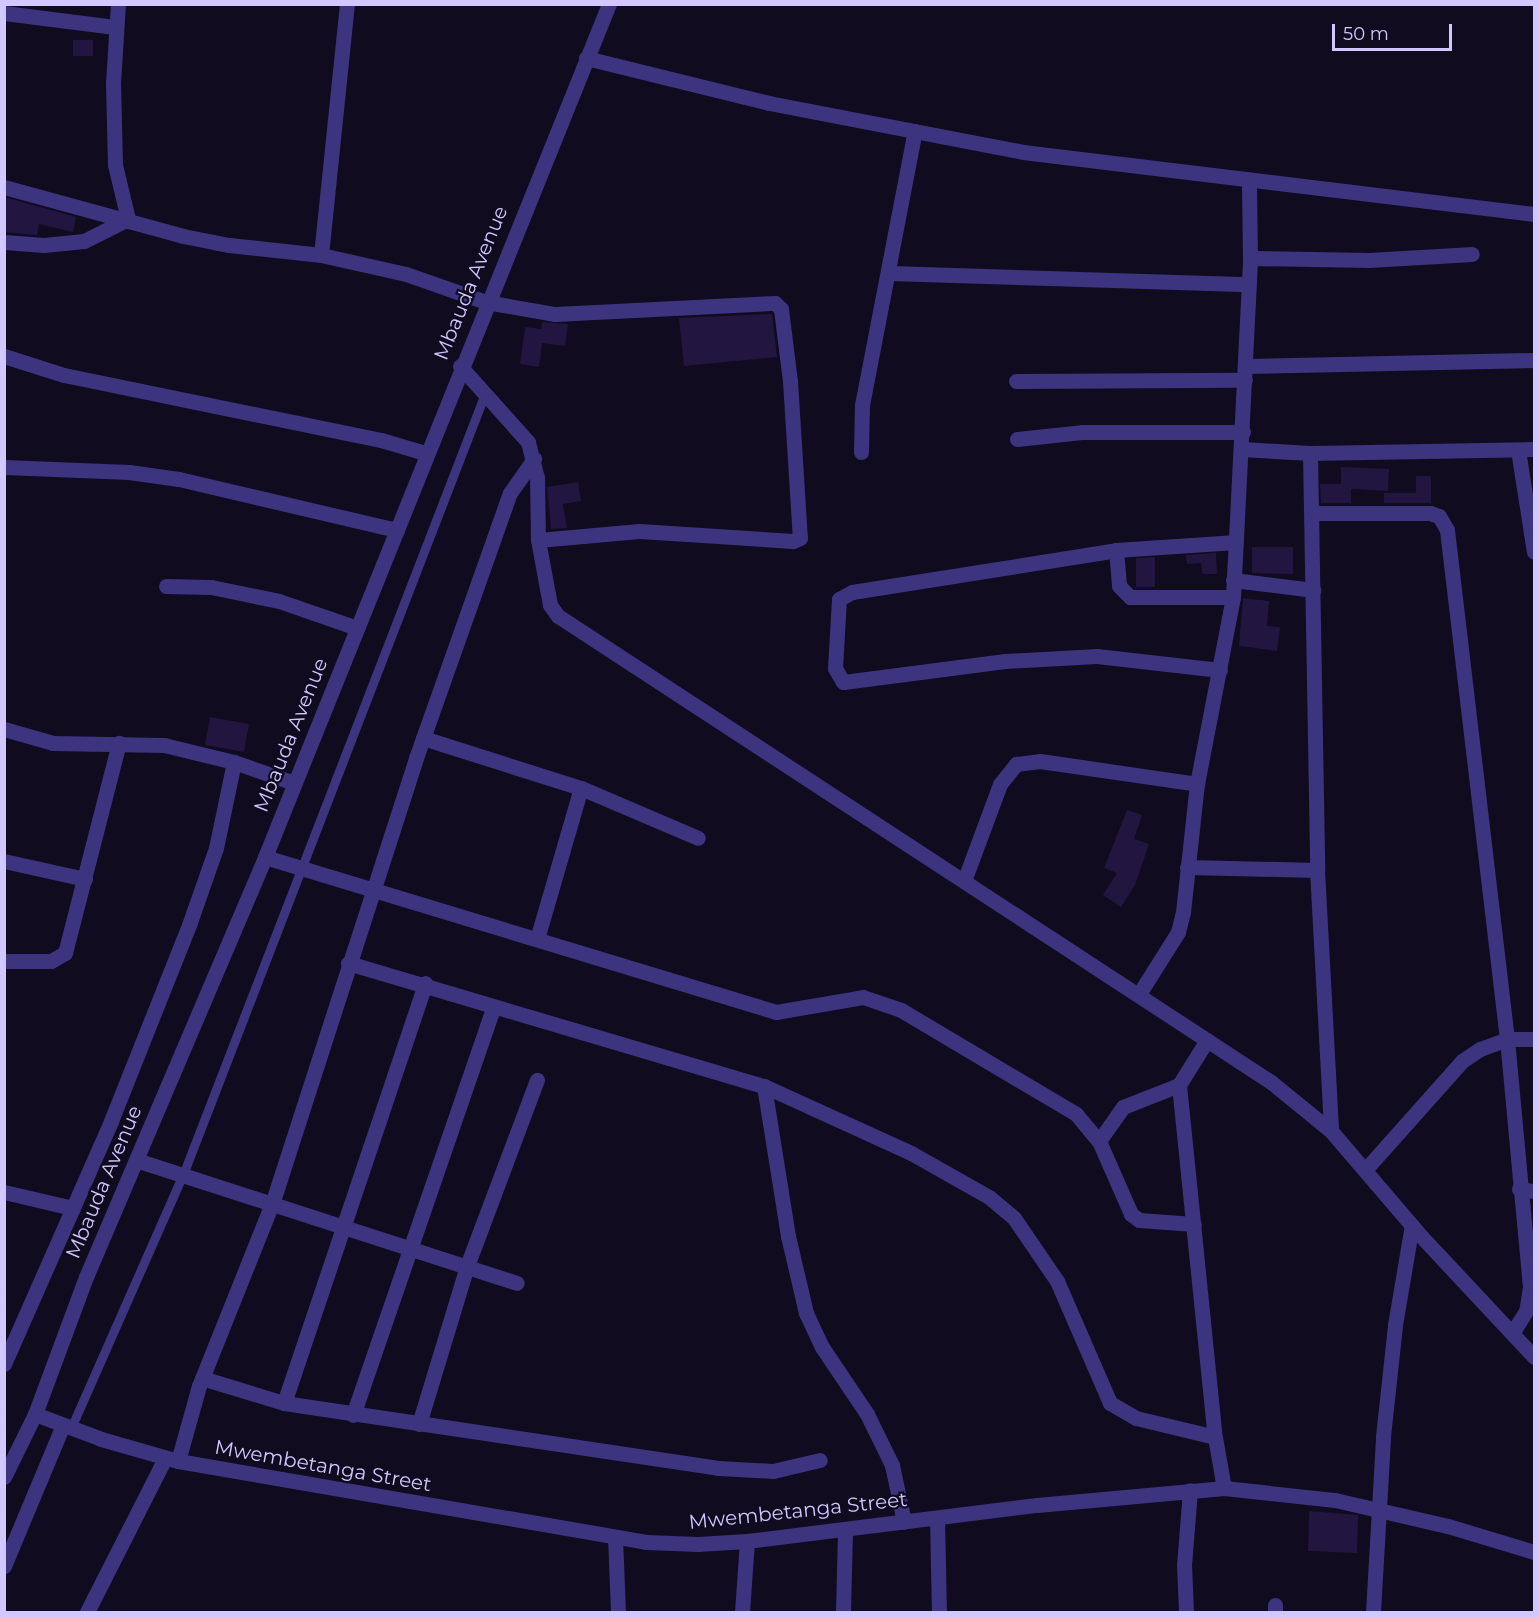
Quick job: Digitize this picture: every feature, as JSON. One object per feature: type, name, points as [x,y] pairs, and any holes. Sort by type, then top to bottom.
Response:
[{"type":"street","points":[[118,4],[116,165],[128,219]]},
{"type":"street","points":[[321,255],[347,4]]},
{"type":"street","name":"Mbauda Avenue","points":[[4,1477],[35,1414],[86,1277],[265,857],[397,530],[460,366],[609,4]]},
{"type":"street","points":[[4,14],[116,27]]},
{"type":"street","points":[[586,58],[769,103],[1023,152],[1249,182],[1534,214]]},
{"type":"street","points":[[861,452],[862,405],[890,273],[915,131]]},
{"type":"street","points":[[1138,994],[1178,932],[1197,784],[1233,597],[1249,284],[1249,182]]},
{"type":"street","points":[[4,187],[229,245],[321,255],[406,274],[486,302],[555,315],[766,302],[781,309],[791,392],[800,538],[793,541],[639,531],[538,540]]},
{"type":"street","points":[[4,242],[44,245],[84,241],[128,219]]},
{"type":"street","points":[[1250,258],[1370,260],[1472,254]]},
{"type":"street","points":[[890,273],[1249,284]]},
{"type":"street","points":[[4,356],[64,375],[381,440],[425,453]]},
{"type":"street","points":[[1016,381],[1534,360]]},
{"type":"street","points":[[460,366],[484,396],[518,428],[534,459],[538,540],[550,604],[572,629],[1272,1082],[1331,1131],[1412,1225],[1534,1356]]},
{"type":"street","points":[[1017,439],[1082,432],[1243,432]]},
{"type":"street","points":[[1242,449],[1310,453],[1534,449]]},
{"type":"street","points":[[1518,450],[1534,552]]},
{"type":"street","points":[[1310,453],[1313,513],[1317,870],[1331,1131]]},
{"type":"street","points":[[87,1612],[172,1459],[273,1201],[371,889],[399,820],[423,738],[510,493],[534,459]]},
{"type":"street","points":[[4,467],[129,472],[179,479],[397,530]]},
{"type":"street","points":[[1313,513],[1430,513],[1439,516],[1447,530],[1527,1190],[1529,1300],[1512,1333]]},
{"type":"street","points":[[1220,670],[1097,656],[1005,661],[843,682],[837,675],[842,595],[1116,550],[1236,542]]},
{"type":"street","points":[[1116,550],[1119,586],[1130,597],[1233,597]]},
{"type":"street","points":[[1233,580],[1313,590]]},
{"type":"street","points":[[166,586],[211,587],[279,601],[357,628]]},
{"type":"street","points":[[4,729],[52,743],[164,745],[234,762],[294,783]]},
{"type":"street","points":[[423,738],[581,788],[698,838]]},
{"type":"street","points":[[4,961],[51,961],[65,953],[119,743]]},
{"type":"street","points":[[964,881],[1000,784],[1016,764],[1040,761],[1197,784]]},
{"type":"street","points":[[4,1364],[11,1327],[72,1209],[189,925],[216,848],[234,762]]},
{"type":"street","points":[[537,939],[581,788]]},
{"type":"street","points":[[265,857],[776,1012],[862,997],[901,1010],[1076,1114],[1098,1141],[1131,1214],[1139,1220],[1194,1224]]},
{"type":"street","points":[[4,861],[85,879]]},
{"type":"street","points":[[1187,867],[1317,870]]},
{"type":"street","points":[[348,963],[425,983],[493,1008],[764,1086],[911,1153],[989,1197],[1014,1218],[1040,1252],[1057,1281],[1110,1403],[1136,1418],[1215,1437]]},
{"type":"street","points":[[284,1403],[425,983]]},
{"type":"street","points":[[352,1415],[413,1248],[493,1008]]},
{"type":"street","points":[[1365,1170],[1462,1060],[1480,1049],[1508,1039],[1534,1039]]},
{"type":"street","points":[[1098,1141],[1123,1107],[1179,1085],[1207,1040]]},
{"type":"street","points":[[419,1424],[467,1266],[537,1080]]},
{"type":"street","points":[[1179,1085],[1215,1437],[1224,1488]]},
{"type":"street","points":[[764,1086],[788,1236],[806,1313],[822,1347],[867,1414],[892,1465],[904,1522]]},
{"type":"street","points":[[136,1160],[184,1172],[517,1283]]},
{"type":"street","points":[[4,1192],[72,1209]]},
{"type":"street","points":[[1373,1612],[1376,1509],[1395,1324],[1412,1225]]},
{"type":"street","points":[[202,1378],[284,1403],[352,1415],[718,1468],[773,1471],[820,1460]]},
{"type":"street","name":"Mwembetanga Street","points":[[35,1414],[172,1459],[615,1537],[698,1545],[1224,1488],[1314,1497],[1376,1509],[1534,1552]]},
{"type":"street","points":[[4,1566],[67,1426]]},
{"type":"street","points":[[1186,1612],[1184,1565],[1190,1490]]},
{"type":"street","points":[[937,1518],[939,1612]]},
{"type":"street","points":[[843,1612],[846,1530]]},
{"type":"street","points":[[615,1537],[618,1612]]},
{"type":"street","points":[[742,1612],[747,1541]]},
{"type":"lane","points":[[67,1426],[184,1172],[484,396]]},
{"type":"building","points":[[73,40],[93,40],[93,56],[73,56]]},
{"type":"building","points":[[4,197],[76,217],[73,232],[39,224],[37,235],[4,232]]},
{"type":"building","points":[[772,314],[777,357],[684,366],[679,318]]},
{"type":"building","points":[[542,322],[568,324],[565,346],[542,343],[539,367],[520,364],[525,327],[541,329]]},
{"type":"building","points":[[1341,467],[1389,469],[1388,491],[1351,489],[1351,503],[1321,503],[1320,484],[1341,484]]},
{"type":"building","points":[[1416,476],[1431,476],[1431,503],[1384,503],[1384,493],[1416,493]]},
{"type":"building","points":[[578,482],[581,501],[563,504],[567,528],[551,529],[547,487]]},
{"type":"building","points":[[1252,547],[1293,547],[1293,574],[1252,573]]},
{"type":"building","points":[[1216,553],[1217,574],[1202,574],[1201,563],[1187,564],[1186,555]]},
{"type":"building","points":[[1155,557],[1155,587],[1136,587],[1136,558]]},
{"type":"building","points":[[1243,598],[1269,601],[1267,626],[1280,627],[1277,651],[1239,646]]},
{"type":"building","points":[[210,717],[249,724],[244,752],[205,745]]},
{"type":"building","points":[[1127,810],[1142,815],[1134,839],[1149,844],[1135,885],[1121,907],[1103,895],[1117,873],[1104,868]]},
{"type":"building","points":[[1309,1511],[1358,1515],[1357,1553],[1308,1551]]}]
